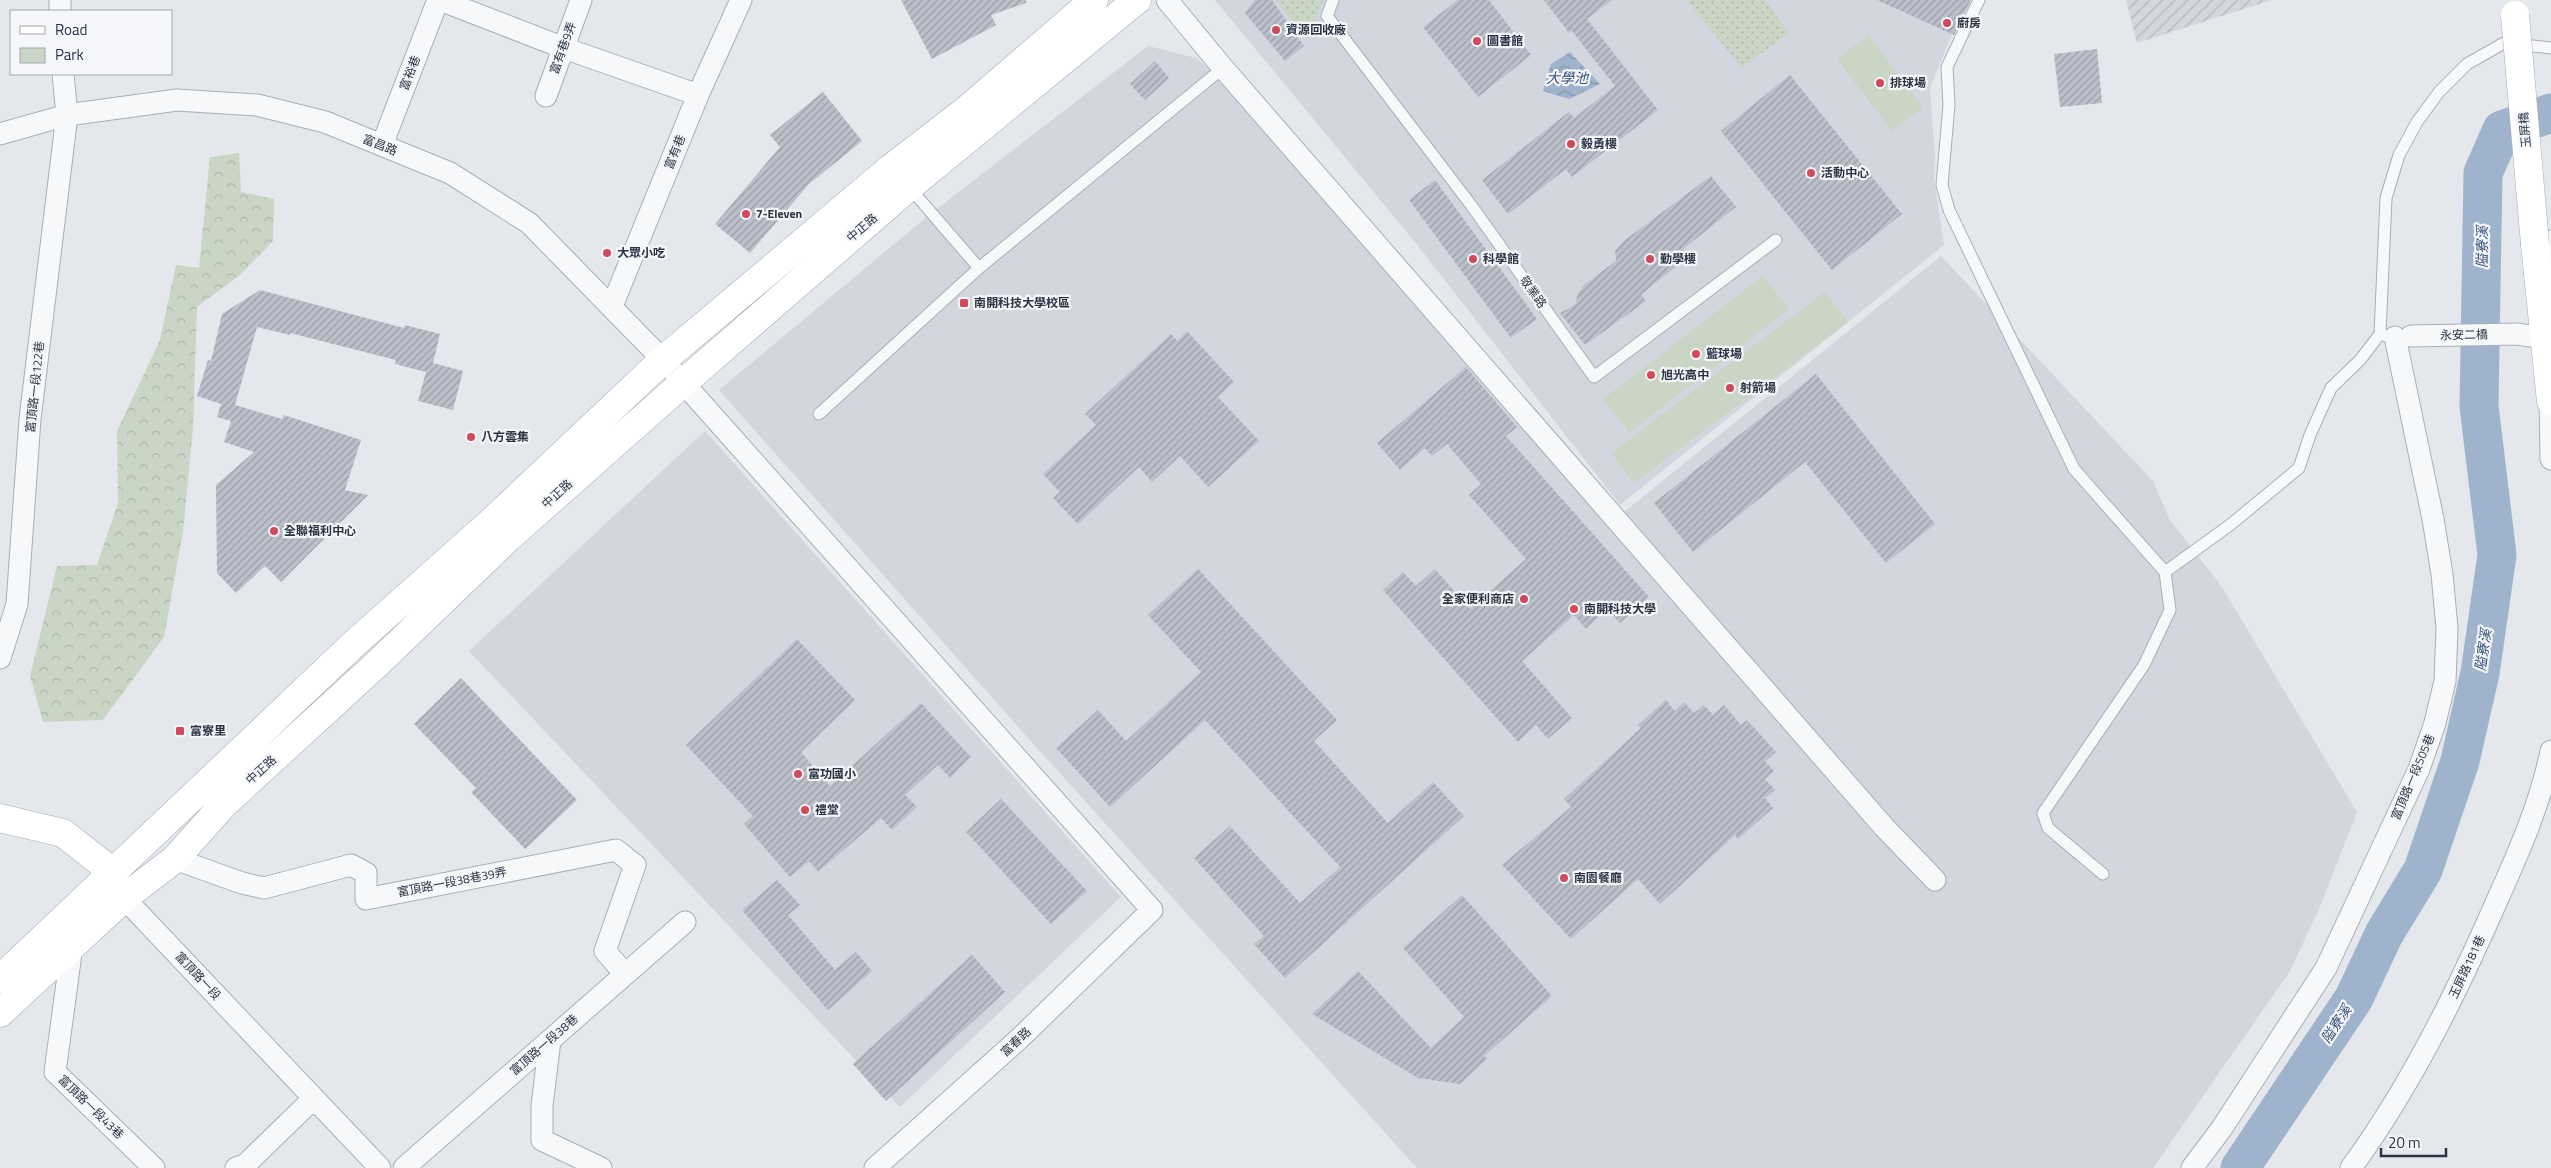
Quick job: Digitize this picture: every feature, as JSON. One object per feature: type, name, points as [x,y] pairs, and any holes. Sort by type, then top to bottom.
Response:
[{"type":"main road","name":"中正路","points":[[0,1013],[124,898],[175,859],[224,804],[379,662],[507,538],[683,383],[900,178],[965,111],[1094,0]]},
{"type":"main road","name":"中正路","points":[[0,979],[356,642],[490,523],[663,360],[900,178],[1137,0]]},
{"type":"main road","name":"玉屏橋","points":[[2514,8],[2542,252],[2545,338],[2550,399]]},
{"type":"main road","points":[[0,818],[62,833],[114,873]]},
{"type":"street","points":[[439,0],[564,48],[698,95]]},
{"type":"street","name":"富裕巷","points":[[382,145],[439,0]]},
{"type":"street","name":"富有巷9弄","points":[[546,96],[581,0]]},
{"type":"street","name":"富有巷","points":[[612,306],[698,95],[741,0]]},
{"type":"street","points":[[1167,0],[1223,68],[1884,827],[1935,880]]},
{"type":"street","name":"富頂路一段122巷","points":[[0,658],[17,604],[30,419],[67,115],[63,75]]},
{"type":"street","name":"富昌路","points":[[0,134],[67,115],[177,100],[257,106],[325,122],[450,173],[529,223],[663,360],[1152,910]]},
{"type":"street","name":"永安二橋","points":[[2395,336],[2517,334],[2545,338]]},
{"type":"street","name":"富頂路一段505巷","points":[[2192,1168],[2222,1128],[2326,968],[2419,769],[2435,723],[2445,681],[2447,628],[2442,574],[2433,519],[2395,336]]},
{"type":"street","points":[[2550,399],[2551,459]]},
{"type":"street","name":"玉屏路181巷","points":[[2351,1168],[2431,1042],[2478,944],[2533,820],[2551,751]]},
{"type":"street","name":"富頂路一段38巷39弄","points":[[175,859],[242,883],[264,888],[351,865],[366,873],[366,899],[616,850],[635,865],[605,951],[626,974]]},
{"type":"street","name":"富頂路一段","points":[[114,873],[124,898],[380,1168]]},
{"type":"street","name":"富春路","points":[[875,1168],[1020,1038],[1152,910]]},
{"type":"street","name":"富頂路一段38巷","points":[[404,1168],[685,922]]},
{"type":"street","name":"富頂路一段43巷","points":[[72,946],[55,1072],[154,1168]]},
{"type":"street","points":[[550,1040],[542,1106],[542,1140],[601,1168]]},
{"type":"street","points":[[236,1168],[245,1165],[314,1098]]},
{"type":"lane","name":"敬業路","points":[[1333,0],[1327,16],[1471,205],[1594,377],[1776,240]]},
{"type":"lane","points":[[1979,0],[1947,68],[1949,105],[1942,185],[1949,210],[2074,469],[2165,572],[2170,610],[2144,665],[2043,813],[2048,828],[2103,874]]},
{"type":"lane","points":[[2165,572],[2230,525],[2299,468],[2310,435],[2331,388],[2360,360],[2395,336],[2386,198],[2399,156],[2417,122],[2439,92],[2467,64],[2504,43],[2551,48]]},
{"type":"lane","points":[[819,414],[979,268],[1223,68]]},
{"type":"lane","points":[[900,178],[979,268]]},
{"type":"shaded area","name":"旭光高中","points":[[1215,0],[1966,0],[1930,88],[1935,157],[1934,178],[1944,245],[1620,505],[1415,242]]},
{"type":"shaded area","points":[[2126,0],[2272,0],[2137,43]]},
{"type":"shaded area","name":"南開科技大學","points":[[1148,46],[1196,58],[1279,127],[1608,525],[1941,256],[2153,481],[2170,520],[2222,587],[2357,812],[2319,909],[2290,971],[2153,1168],[1417,1168],[1029,739],[719,390],[929,215]]},
{"type":"shaded area","name":"富功國小","points":[[705,431],[1121,897],[900,1107],[469,651]]},
{"type":"green space","points":[[1276,0],[1324,0],[1314,23],[1300,33]]},
{"type":"green space","points":[[1686,0],[1764,0],[1789,33],[1742,68]]},
{"type":"green space","name":"排球場","points":[[1868,35],[1923,107],[1892,131],[1837,59]]},
{"type":"green space","points":[[239,153],[241,192],[274,199],[273,241],[241,274],[197,307],[193,427],[183,532],[164,637],[103,720],[43,722],[30,676],[57,566],[97,565],[118,503],[117,431],[160,340],[176,265],[199,268],[210,157]]},
{"type":"green space","name":"籃球場","points":[[1763,276],[1789,309],[1629,433],[1603,399]]},
{"type":"green space","name":"射箭場","points":[[1825,292],[1848,322],[1634,483],[1611,453]]},
{"type":"water","name":"大學池","points":[[1570,52],[1600,84],[1569,99],[1543,91],[1551,64]]},
{"type":"building","points":[[901,0],[1026,0],[1026,3],[991,15],[996,25],[932,59]]},
{"type":"building","name":"資源回收廠","points":[[1255,0],[1272,0],[1304,46],[1285,61],[1245,13]]},
{"type":"building","name":"圖書館","points":[[1458,0],[1489,0],[1531,55],[1478,97],[1423,27]]},
{"type":"building","name":"毅勇樓","points":[[1544,0],[1612,0],[1587,19],[1658,110],[1572,177],[1566,169],[1508,214],[1482,180],[1569,112],[1574,118],[1615,86],[1572,31],[1569,33]]},
{"type":"building","name":"廚房","points":[[1877,0],[1971,0],[1954,35]]},
{"type":"building","points":[[2097,49],[2102,103],[2060,107],[2054,54]]},
{"type":"building","points":[[1155,61],[1169,78],[1145,100],[1130,84]]},
{"type":"building","name":"活動中心","points":[[1790,75],[1902,214],[1832,270],[1721,131]]},
{"type":"building","points":[[823,92],[862,141],[809,184],[750,253],[715,224],[780,147],[770,135]]},
{"type":"building","name":"勤學樓","points":[[1711,176],[1736,207],[1683,249],[1687,257],[1641,295],[1646,301],[1585,345],[1560,313],[1576,304],[1577,295],[1584,285],[1616,261],[1615,251],[1625,240]]},
{"type":"building","name":"科學館","points":[[1435,180],[1537,319],[1511,338],[1409,200]]},
{"type":"building","points":[[260,290],[404,328],[405,325],[440,334],[433,363],[463,371],[453,410],[418,401],[426,372],[395,364],[396,360],[290,333],[290,335],[257,327],[235,405],[282,419],[284,415],[361,440],[345,490],[368,495],[281,582],[265,566],[236,593],[217,573],[216,485],[254,452],[224,442],[231,421],[217,417],[221,404],[197,396],[208,360],[211,361],[222,314]]},
{"type":"building","points":[[1187,331],[1234,382],[1218,397],[1259,441],[1208,487],[1180,456],[1152,482],[1139,467],[1078,524],[1053,498],[1060,492],[1043,474],[1096,425],[1085,414],[1171,334],[1177,341]]},
{"type":"building","points":[[1466,367],[1517,427],[1506,436],[1649,597],[1620,623],[1607,609],[1586,629],[1574,615],[1522,661],[1572,718],[1548,739],[1536,725],[1518,742],[1383,590],[1403,572],[1416,586],[1435,569],[1470,609],[1526,559],[1469,495],[1481,484],[1447,444],[1432,456],[1425,448],[1400,470],[1377,443]]},
{"type":"building","points":[[1816,374],[1935,524],[1886,563],[1805,462],[1693,552],[1654,503]]},
{"type":"building","points":[[1198,569],[1337,720],[1314,741],[1388,823],[1433,782],[1464,816],[1285,978],[1254,944],[1264,936],[1194,858],[1230,826],[1300,903],[1340,867],[1205,720],[1110,807],[1056,748],[1098,710],[1126,741],[1201,672],[1148,615]]},
{"type":"building","points":[[797,639],[855,700],[801,752],[830,786],[921,703],[971,757],[950,778],[938,765],[905,795],[917,807],[892,830],[881,818],[818,872],[809,861],[790,877],[744,824],[753,816],[686,745]]},
{"type":"building","points":[[461,678],[577,800],[525,849],[471,792],[476,788],[414,724]]},
{"type":"building","points":[[1666,700],[1675,711],[1684,702],[1694,713],[1704,705],[1713,715],[1724,705],[1741,725],[1747,720],[1776,752],[1765,761],[1774,771],[1765,779],[1775,790],[1765,798],[1773,808],[1738,839],[1735,835],[1660,904],[1638,879],[1571,939],[1502,865],[1571,807],[1564,799],[1641,728],[1638,725]]},
{"type":"building","points":[[1001,799],[1087,891],[1051,924],[966,832]]},
{"type":"building","points":[[777,880],[800,905],[788,915],[835,970],[856,952],[872,971],[828,1010],[742,910]]},
{"type":"building","points":[[1462,895],[1552,996],[1484,1056],[1487,1059],[1460,1084],[1418,1078],[1312,1014],[1358,971],[1431,1048],[1464,1017],[1403,948]]},
{"type":"building","points":[[972,955],[1005,992],[886,1101],[853,1064]]},
{"type":"waterway","name":"隘寮溪","points":[[2240,1168],[2354,998],[2384,934],[2423,870],[2460,761],[2480,673],[2497,555],[2479,406],[2483,173],[2502,130],[2551,113]]},
{"type":"place","name":"廚房","points":[[1947,23]]},
{"type":"place","name":"資源回收廠","points":[[1276,30]]},
{"type":"place","name":"圖書館","points":[[1477,41]]},
{"type":"place","name":"排球場","points":[[1880,83]]},
{"type":"place","name":"毅勇樓","points":[[1571,144]]},
{"type":"place","name":"活動中心","points":[[1811,173]]},
{"type":"place","name":"7-Eleven","points":[[746,214]]},
{"type":"place","name":"大眾小吃","points":[[607,253]]},
{"type":"place","name":"科學館","points":[[1473,259]]},
{"type":"place","name":"勤學樓","points":[[1650,259]]},
{"type":"place","name":"南開科技大學校區","points":[[964,303]]},
{"type":"place","name":"籃球場","points":[[1696,354]]},
{"type":"place","name":"旭光高中","points":[[1651,375]]},
{"type":"place","name":"射箭場","points":[[1730,388]]},
{"type":"place","name":"八方雲集","points":[[471,437]]},
{"type":"place","name":"全聯福利中心","points":[[274,531]]},
{"type":"place","name":"全家便利商店","points":[[1524,599]]},
{"type":"place","name":"南開科技大學","points":[[1574,609]]},
{"type":"place","name":"富寮里","points":[[180,731]]},
{"type":"place","name":"富功國小","points":[[798,774]]},
{"type":"place","name":"禮堂","points":[[805,810]]},
{"type":"place","name":"南園餐廳","points":[[1564,878]]}]
